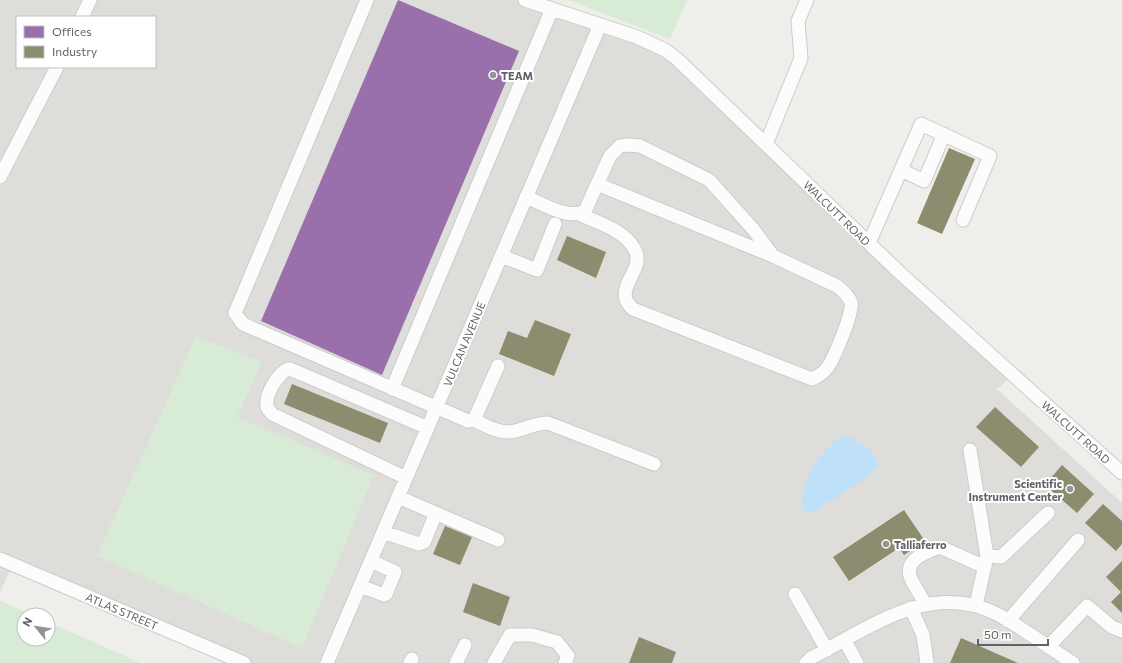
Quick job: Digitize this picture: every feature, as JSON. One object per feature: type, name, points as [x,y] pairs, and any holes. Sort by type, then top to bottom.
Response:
[{"type":"street","points":[[82,16],[90,0]]},
{"type":"street","points":[[367,0],[235,313],[243,324],[468,421],[474,420],[503,432],[515,431],[537,423],[548,422],[654,464]]},
{"type":"street","name":"WALCUTT ROAD","points":[[525,0],[637,37],[665,50],[701,80],[869,243],[1122,473]]},
{"type":"street","points":[[766,144],[801,58],[798,21],[807,0]]},
{"type":"street","points":[[392,389],[552,9]]},
{"type":"street","name":"VULCAN AVENUE","points":[[327,663],[600,25]]},
{"type":"street","points":[[0,177],[56,68]]},
{"type":"street","points":[[869,243],[921,124],[990,156],[963,220]]},
{"type":"street","points":[[901,170],[924,181],[944,134]]},
{"type":"street","points":[[579,214],[585,211],[610,156],[620,146],[640,146],[709,180],[753,229],[773,256]]},
{"type":"street","points":[[526,198],[570,214],[579,214],[618,232],[636,250],[637,262],[625,296],[627,303],[633,309],[812,379],[821,374],[828,367],[851,314],[852,303],[846,293],[837,286],[773,256],[597,184]]},
{"type":"street","points":[[502,256],[537,270],[555,224]]},
{"type":"street","points":[[474,420],[498,366]]},
{"type":"street","points":[[406,478],[276,416],[268,410],[268,399],[277,379],[286,370],[290,369],[428,428]]},
{"type":"street","points":[[970,450],[986,561],[976,605]]},
{"type":"street","points":[[398,497],[498,540]]},
{"type":"street","points":[[383,532],[419,544],[424,542],[436,513]]},
{"type":"street","points":[[924,603],[909,575],[911,567],[918,555],[940,547],[986,561],[1002,557],[1048,513]]},
{"type":"street","points":[[1008,621],[1078,540]]},
{"type":"street","name":"ATLAS STREET","points":[[0,559],[244,663]]},
{"type":"street","points":[[360,586],[384,595],[386,594],[395,572],[371,561]]},
{"type":"street","points":[[795,594],[827,650]]},
{"type":"street","points":[[806,663],[827,650],[900,612],[924,603],[958,602],[976,605],[1008,621],[1073,663]]},
{"type":"street","points":[[1048,647],[1087,606],[1112,627],[1122,631]]},
{"type":"street","points":[[911,608],[923,635],[927,663]]},
{"type":"street","points":[[494,663],[510,635],[532,635],[557,642],[568,656],[566,663]]},
{"type":"street","points":[[845,641],[857,663]]},
{"type":"street","points":[[456,663],[465,645]]},
{"type":"shaded area","points":[[0,0],[525,0],[653,44],[1013,375],[997,389],[1122,503],[1122,663],[244,663],[13,564],[0,592]]},
{"type":"green space","points":[[568,0],[687,0],[670,39]]},
{"type":"green space","points":[[196,336],[262,362],[237,417],[374,475],[302,648],[97,556]]},
{"type":"green space","points":[[0,601],[16,608],[16,647],[56,647],[56,626],[141,663],[0,663]]},
{"type":"water","points":[[843,435],[860,443],[870,450],[874,454],[879,466],[867,477],[812,513],[803,511],[802,500],[804,489],[812,468],[826,450]]},
{"type":"building: Offices","points":[[398,0],[519,51],[382,375],[261,321]]},
{"type":"building: Industry","points":[[949,148],[975,159],[942,234],[917,223]]},
{"type":"building: Industry","points":[[567,236],[606,252],[596,278],[557,260]]},
{"type":"building: Industry","points":[[535,320],[571,334],[554,376],[499,354],[508,331],[527,338]]},
{"type":"building: Industry","points":[[292,384],[388,423],[380,443],[284,404]]},
{"type":"building: Industry","points":[[995,407],[1039,447],[1021,467],[976,427]]},
{"type":"building: Industry","name":"Scientific Instrument Center","points":[[1062,465],[1094,494],[1077,513],[1045,485]]},
{"type":"building: Industry","points":[[1103,504],[1122,521],[1122,544],[1116,551],[1085,523]]},
{"type":"building: Industry","name":"Talliaferro","points":[[904,510],[925,541],[904,555],[899,548],[849,581],[833,557]]},
{"type":"building: Industry","points":[[445,526],[472,537],[460,565],[433,554]]},
{"type":"building: Industry","points":[[1122,561],[1122,613],[1111,602],[1121,592],[1106,577]]},
{"type":"building: Industry","points":[[473,583],[510,597],[500,626],[463,612]]},
{"type":"building: Industry","points":[[639,637],[676,652],[672,663],[629,663]]},
{"type":"building: Industry","points":[[961,638],[1018,663],[950,663]]},
{"type":"place","name":"TEAM","points":[[493,75]]},
{"type":"place","name":"Scientific Instrument Center","points":[[1070,489]]},
{"type":"place","name":"Talliaferro","points":[[886,544]]}]
